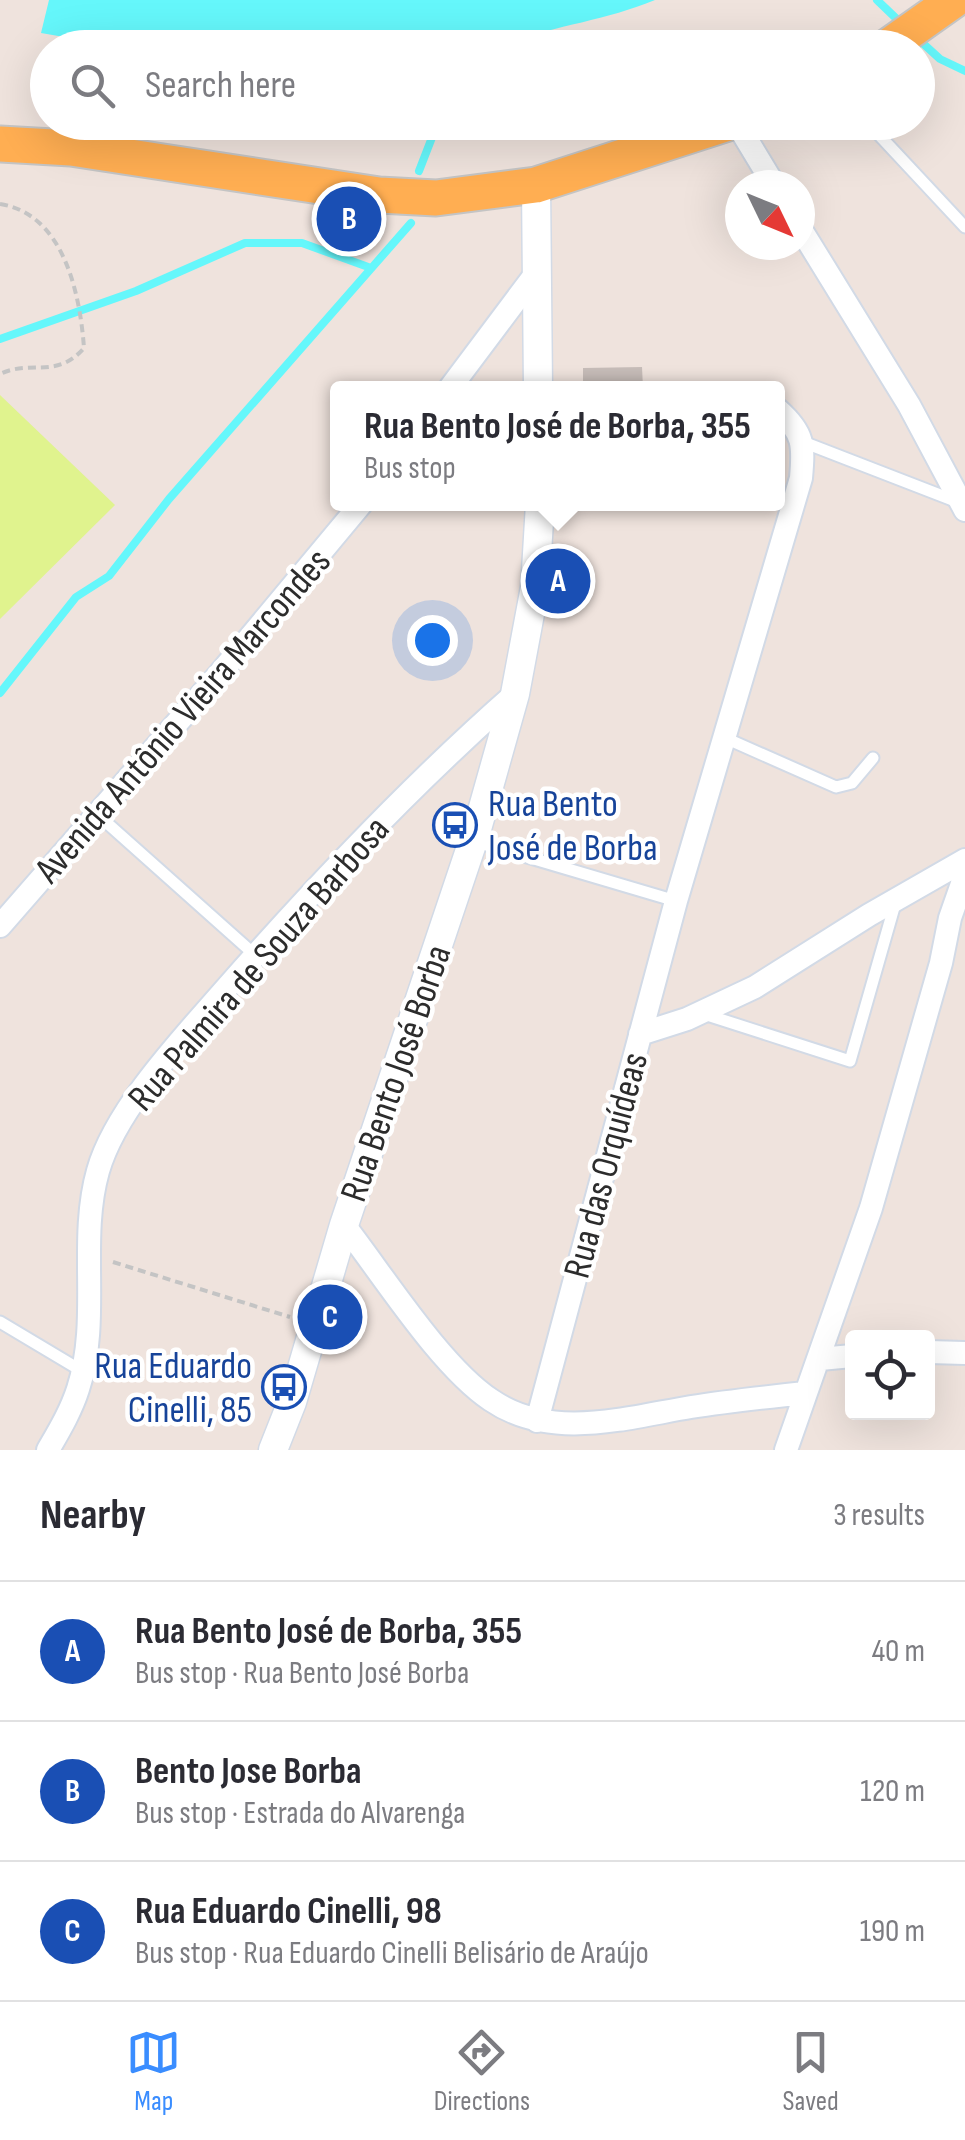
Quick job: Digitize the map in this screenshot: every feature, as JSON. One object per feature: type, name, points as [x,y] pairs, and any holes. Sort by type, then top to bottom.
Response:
[{"type":"main road","points":[[912,30],[942,9]]},
{"type":"main road","points":[[0,144],[126,155],[379,195],[436,198],[536,185],[677,140]]},
{"type":"street","points":[[745,140],[764,170]]},
{"type":"street","points":[[536,185],[538,381]]},
{"type":"street","points":[[815,252],[909,406],[963,506]]},
{"type":"street","points":[[455,381],[537,272]]},
{"type":"street","points":[[640,1034],[801,478],[803,442],[785,416]]},
{"type":"street","name":"Avenida Antônio Vieira Marcondes","points":[[0,926],[356,511]]},
{"type":"street","name":"Rua Bento José Borba","points":[[540,511],[535,587],[515,694],[473,841],[344,1224],[467,1380],[490,1400],[537,1421],[608,1422],[805,1394]]},
{"type":"street","name":"Rua Palmira de Souza Barbosa","points":[[48,1450],[64,1422],[82,1372],[98,1173],[109,1142],[168,1057],[256,955],[362,839],[515,694]]},
{"type":"street","name":"Rua das Orquídeas","points":[[537,1421],[640,1034],[700,1013],[755,987],[965,860]]},
{"type":"street","points":[[786,1450],[871,1208],[965,875]]},
{"type":"street","points":[[941,963],[965,959]]},
{"type":"street","points":[[273,1450],[292,1402],[344,1224]]},
{"type":"street","points":[[935,1352],[965,1353]]},
{"type":"street","points":[[820,1358],[845,1356]]},
{"type":"lane","points":[[884,140],[965,227]]},
{"type":"lane","points":[[803,442],[963,506]]},
{"type":"lane","points":[[723,737],[836,788],[852,783],[873,758]]},
{"type":"lane","points":[[98,815],[256,955]]},
{"type":"lane","points":[[473,841],[676,900]]},
{"type":"lane","points":[[700,1013],[850,1060],[896,900]]},
{"type":"lane","points":[[0,1322],[82,1372]]},
{"type":"path","points":[[0,204],[19,207],[39,222],[69,269],[84,348],[72,361],[45,370],[11,368],[0,374]]},
{"type":"path","points":[[89,1255],[314,1324]]},
{"type":"green space","points":[[0,395],[115,505],[0,619]]},
{"type":"water","points":[[49,0],[655,0],[552,30],[42,30]]},
{"type":"building","points":[[642,367],[643,381],[583,381],[583,368]]},
{"type":"waterway","points":[[877,0],[902,24]]},
{"type":"waterway","points":[[935,54],[965,71]]},
{"type":"waterway","points":[[419,171],[431,140]]},
{"type":"waterway","points":[[0,693],[76,597],[109,576],[169,499],[411,223]]},
{"type":"waterway","points":[[0,339],[136,291],[245,243],[302,243],[371,268]]},
{"type":"place","name":"Bento Jose Borba","points":[[349,219]]},
{"type":"place","name":"Rua Bento José de Borba, 355","points":[[558,581]]},
{"type":"place","name":"Rua Bento José de Borba","points":[[455,825]]},
{"type":"place","name":"Rua Eduardo Cinelli, 98","points":[[330,1317]]},
{"type":"place","name":"Rua Eduardo Cinelli, 85","points":[[284,1387]]}]
